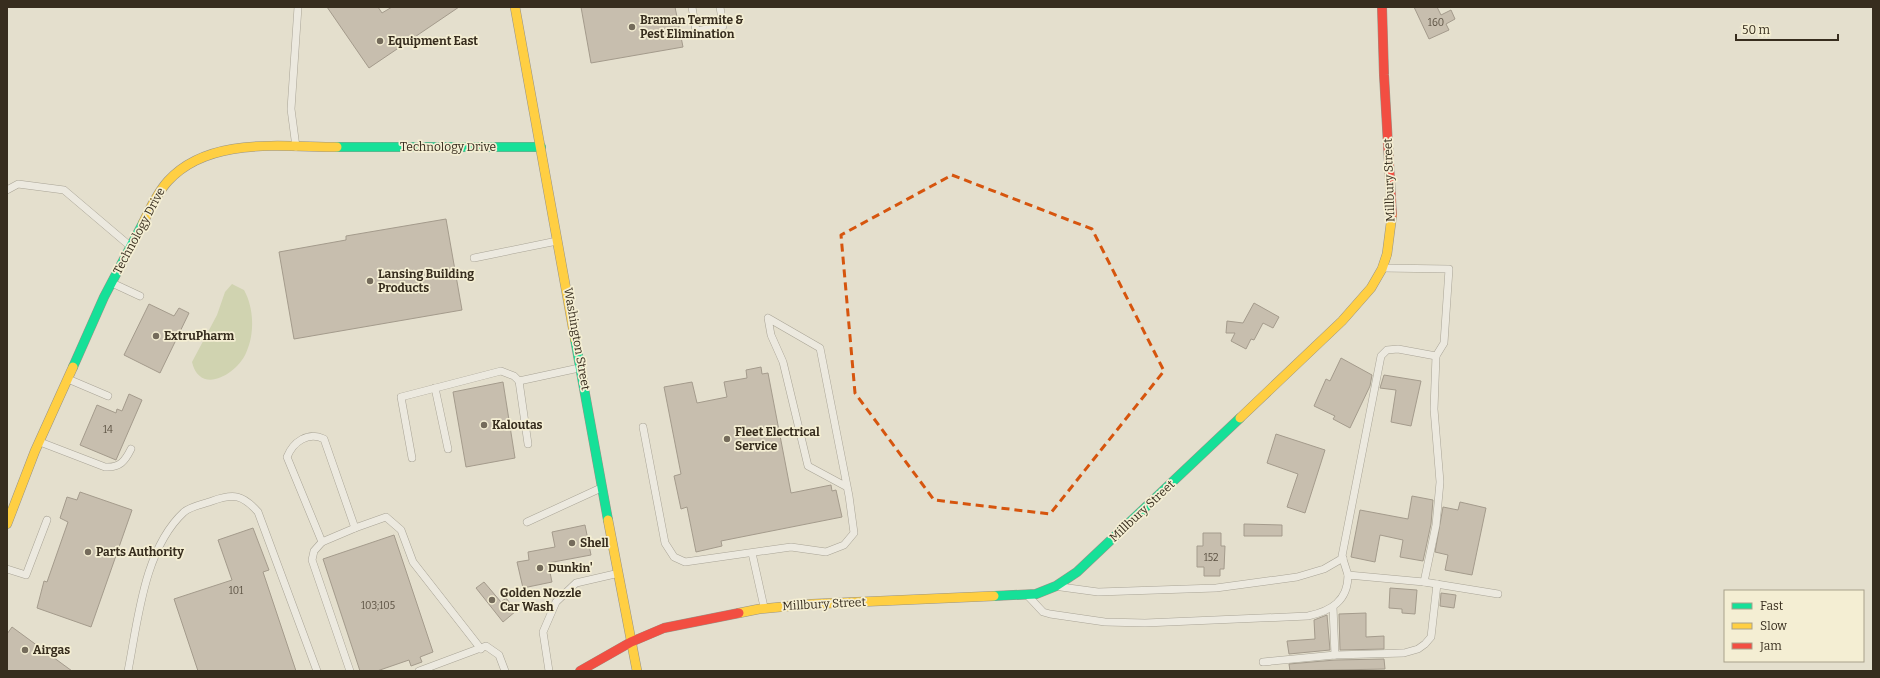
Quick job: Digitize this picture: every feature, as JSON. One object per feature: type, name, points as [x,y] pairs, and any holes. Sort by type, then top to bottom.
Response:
[{"type":"street","name":"Washington Street","points":[[516,7],[637,671]]},
{"type":"street","name":"Millbury Street","points":[[580,671],[631,642],[664,628],[764,608],[812,604],[1027,595],[1046,592],[1077,572],[1326,336],[1363,298],[1377,279],[1389,246],[1392,211],[1383,71],[1382,7]]},
{"type":"street","name":"Technology Drive","points":[[7,524],[40,442],[111,283],[166,182],[188,163],[212,153],[246,147],[542,147]]},
{"type":"lane","points":[[296,147],[291,109],[298,7]]},
{"type":"lane","points":[[692,7],[696,31],[723,26],[720,7]]},
{"type":"lane","points":[[7,190],[18,184],[64,190],[130,246]]},
{"type":"lane","points":[[474,258],[559,240]]},
{"type":"lane","points":[[1382,268],[1450,269],[1444,343],[1436,356],[1434,408],[1440,482],[1436,524],[1424,582]]},
{"type":"lane","points":[[111,283],[140,296]]},
{"type":"lane","points":[[643,427],[665,543],[674,558],[685,562],[791,547],[826,552],[844,545],[854,533],[847,487],[820,348],[768,318],[771,335],[783,362],[808,466],[847,487]]},
{"type":"lane","points":[[1027,595],[1038,607],[1050,614],[1084,620],[1117,622],[1308,616],[1321,613],[1333,607],[1341,600],[1346,592],[1348,575],[1343,558],[1381,356],[1387,350],[1398,349],[1436,356]]},
{"type":"lane","points":[[519,381],[582,368]]},
{"type":"lane","points":[[412,458],[401,397],[500,371],[514,376],[519,381],[528,444]]},
{"type":"lane","points":[[68,379],[108,396]]},
{"type":"lane","points":[[435,388],[448,449]]},
{"type":"lane","points":[[322,542],[287,457],[291,447],[305,437],[316,435],[324,439],[355,528]]},
{"type":"lane","points":[[40,442],[105,467],[112,468],[124,463],[131,449]]},
{"type":"lane","points":[[527,522],[603,487]]},
{"type":"lane","points":[[128,671],[144,589],[154,558],[167,533],[185,511],[225,496],[238,496],[249,503],[258,512],[317,671]]},
{"type":"lane","points":[[350,671],[312,560],[314,551],[322,542],[386,517],[401,530],[413,562],[481,648]]},
{"type":"lane","points":[[7,569],[26,575],[47,520]]},
{"type":"lane","points":[[752,553],[764,608]]},
{"type":"lane","points":[[1056,586],[1098,592],[1216,588],[1297,577],[1324,569],[1343,558]]},
{"type":"lane","points":[[549,671],[543,632],[556,602],[576,583],[618,573]]},
{"type":"lane","points":[[1348,575],[1424,582],[1498,594]]},
{"type":"lane","points":[[1263,662],[1334,655],[1404,653],[1425,644],[1431,637],[1434,626],[1437,584]]},
{"type":"lane","points":[[1333,607],[1334,655]]},
{"type":"lane","points":[[419,671],[486,646],[499,655],[505,671]]},
{"type":"highlighted area","points":[[952,175],[1092,229],[1164,371],[1050,514],[934,500],[855,393],[841,235]]},
{"type":"green space","points":[[232,284],[244,290],[250,305],[252,321],[251,338],[246,353],[235,368],[219,378],[210,380],[203,378],[196,372],[192,362],[217,315],[225,292]]},
{"type":"building","name":"Equipment East","points":[[327,7],[378,7],[382,13],[392,7],[459,7],[369,68]]},
{"type":"building","name":"Braman Termite & Pest Elimination","points":[[581,7],[675,7],[683,47],[591,63]]},
{"type":"building","points":[[1414,7],[1437,7],[1441,15],[1451,10],[1455,19],[1446,24],[1449,30],[1429,39]]},
{"type":"building","name":"Lansing Building Products","points":[[446,219],[462,310],[294,339],[279,252],[346,240],[346,236]]},
{"type":"building","points":[[1254,303],[1279,317],[1273,328],[1263,323],[1254,340],[1251,339],[1246,349],[1231,341],[1235,333],[1226,333],[1227,321],[1243,323]]},
{"type":"building","name":"ExtruPharm","points":[[149,304],[174,316],[179,308],[189,313],[160,373],[124,355]]},
{"type":"building","points":[[1341,358],[1372,375],[1370,386],[1350,428],[1333,419],[1335,416],[1314,406],[1326,379],[1330,381]]},
{"type":"building","name":"Fleet Electrical Service","points":[[761,367],[762,374],[768,373],[791,493],[831,485],[832,491],[836,490],[842,517],[721,541],[722,546],[696,552],[687,507],[681,509],[674,476],[681,474],[664,387],[692,382],[697,403],[727,397],[724,382],[747,378],[746,370]]},
{"type":"building","points":[[1384,375],[1421,381],[1411,426],[1391,422],[1396,390],[1380,388]]},
{"type":"building","name":"Kaloutas","points":[[503,382],[515,458],[466,467],[453,392]]},
{"type":"building","points":[[129,394],[142,400],[116,460],[80,445],[97,405],[116,413],[117,409],[122,411]]},
{"type":"building","points":[[1276,434],[1325,450],[1305,513],[1287,507],[1298,474],[1267,463]]},
{"type":"building","name":"Parts Authority","points":[[80,492],[132,510],[91,627],[37,608],[44,581],[47,582],[68,522],[60,518],[67,497],[77,500]]},
{"type":"building","points":[[1412,496],[1433,500],[1431,524],[1423,561],[1400,557],[1403,540],[1380,535],[1375,562],[1351,557],[1360,510],[1408,519]]},
{"type":"building","points":[[1460,502],[1486,508],[1472,575],[1445,570],[1448,555],[1435,552],[1443,507],[1458,510]]},
{"type":"building","points":[[1244,524],[1282,525],[1282,536],[1244,536]]},
{"type":"building","points":[[585,525],[591,555],[548,563],[552,582],[523,588],[517,562],[529,560],[528,552],[555,547],[552,532]]},
{"type":"building","points":[[253,528],[269,570],[263,572],[296,671],[198,671],[174,599],[232,580],[218,540]]},
{"type":"building","points":[[1203,533],[1221,533],[1221,546],[1225,546],[1224,569],[1220,569],[1220,576],[1204,576],[1204,567],[1197,567],[1197,546],[1203,546]]},
{"type":"building","points":[[394,535],[433,652],[420,657],[422,662],[411,666],[409,660],[377,671],[360,671],[323,559]]},
{"type":"building","name":"Golden Nozzle Car Wash","points":[[484,582],[501,602],[506,598],[516,611],[503,622],[476,588]]},
{"type":"building","points":[[1390,588],[1417,590],[1415,614],[1402,613],[1402,609],[1389,608]]},
{"type":"building","points":[[1441,593],[1456,595],[1454,608],[1440,606]]},
{"type":"building","points":[[1366,613],[1366,637],[1384,636],[1384,649],[1340,650],[1339,614]]},
{"type":"building","points":[[1327,615],[1330,650],[1289,654],[1287,641],[1315,639],[1314,620]]},
{"type":"building","name":"Airgas","points":[[12,627],[72,671],[7,671],[7,634]]},
{"type":"building","points":[[1384,659],[1385,669],[1290,671],[1289,664],[1335,660]]},
{"type":"traffic: fast","points":[[337,147],[541,147]]},
{"type":"traffic: fast","points":[[73,367],[104,297],[143,223]]},
{"type":"traffic: fast","points":[[575,339],[608,520]]},
{"type":"traffic: fast","points":[[994,596],[1036,594],[1056,586],[1077,572],[1240,418]]},
{"type":"traffic: slow","points":[[515,7],[575,339]]},
{"type":"traffic: slow","points":[[143,223],[157,196],[168,181],[185,167],[204,157],[225,150],[247,147],[337,147]]},
{"type":"traffic: slow","points":[[1240,418],[1342,321],[1371,288],[1382,269],[1387,254],[1392,215]]},
{"type":"traffic: slow","points":[[7,524],[35,451],[73,367]]},
{"type":"traffic: slow","points":[[608,520],[637,671]]},
{"type":"traffic: slow","points":[[739,613],[759,609],[812,604],[994,596]]},
{"type":"traffic: jam","points":[[1382,7],[1384,75],[1392,215]]},
{"type":"traffic: jam","points":[[580,671],[631,642],[664,628],[739,613]]},
{"type":"place","name":"Braman Termite & Pest Elimination","points":[[632,27]]},
{"type":"place","name":"Equipment East","points":[[380,41]]},
{"type":"place","name":"Lansing Building Products","points":[[370,281]]},
{"type":"place","name":"ExtruPharm","points":[[156,336]]},
{"type":"place","name":"Kaloutas","points":[[484,425]]},
{"type":"place","name":"Fleet Electrical Service","points":[[727,439]]},
{"type":"place","name":"Shell","points":[[572,543]]},
{"type":"place","name":"Parts Authority","points":[[88,552]]},
{"type":"place","name":"Dunkin'","points":[[540,568]]},
{"type":"place","name":"Golden Nozzle Car Wash","points":[[492,600]]},
{"type":"place","name":"Airgas","points":[[25,650]]}]
